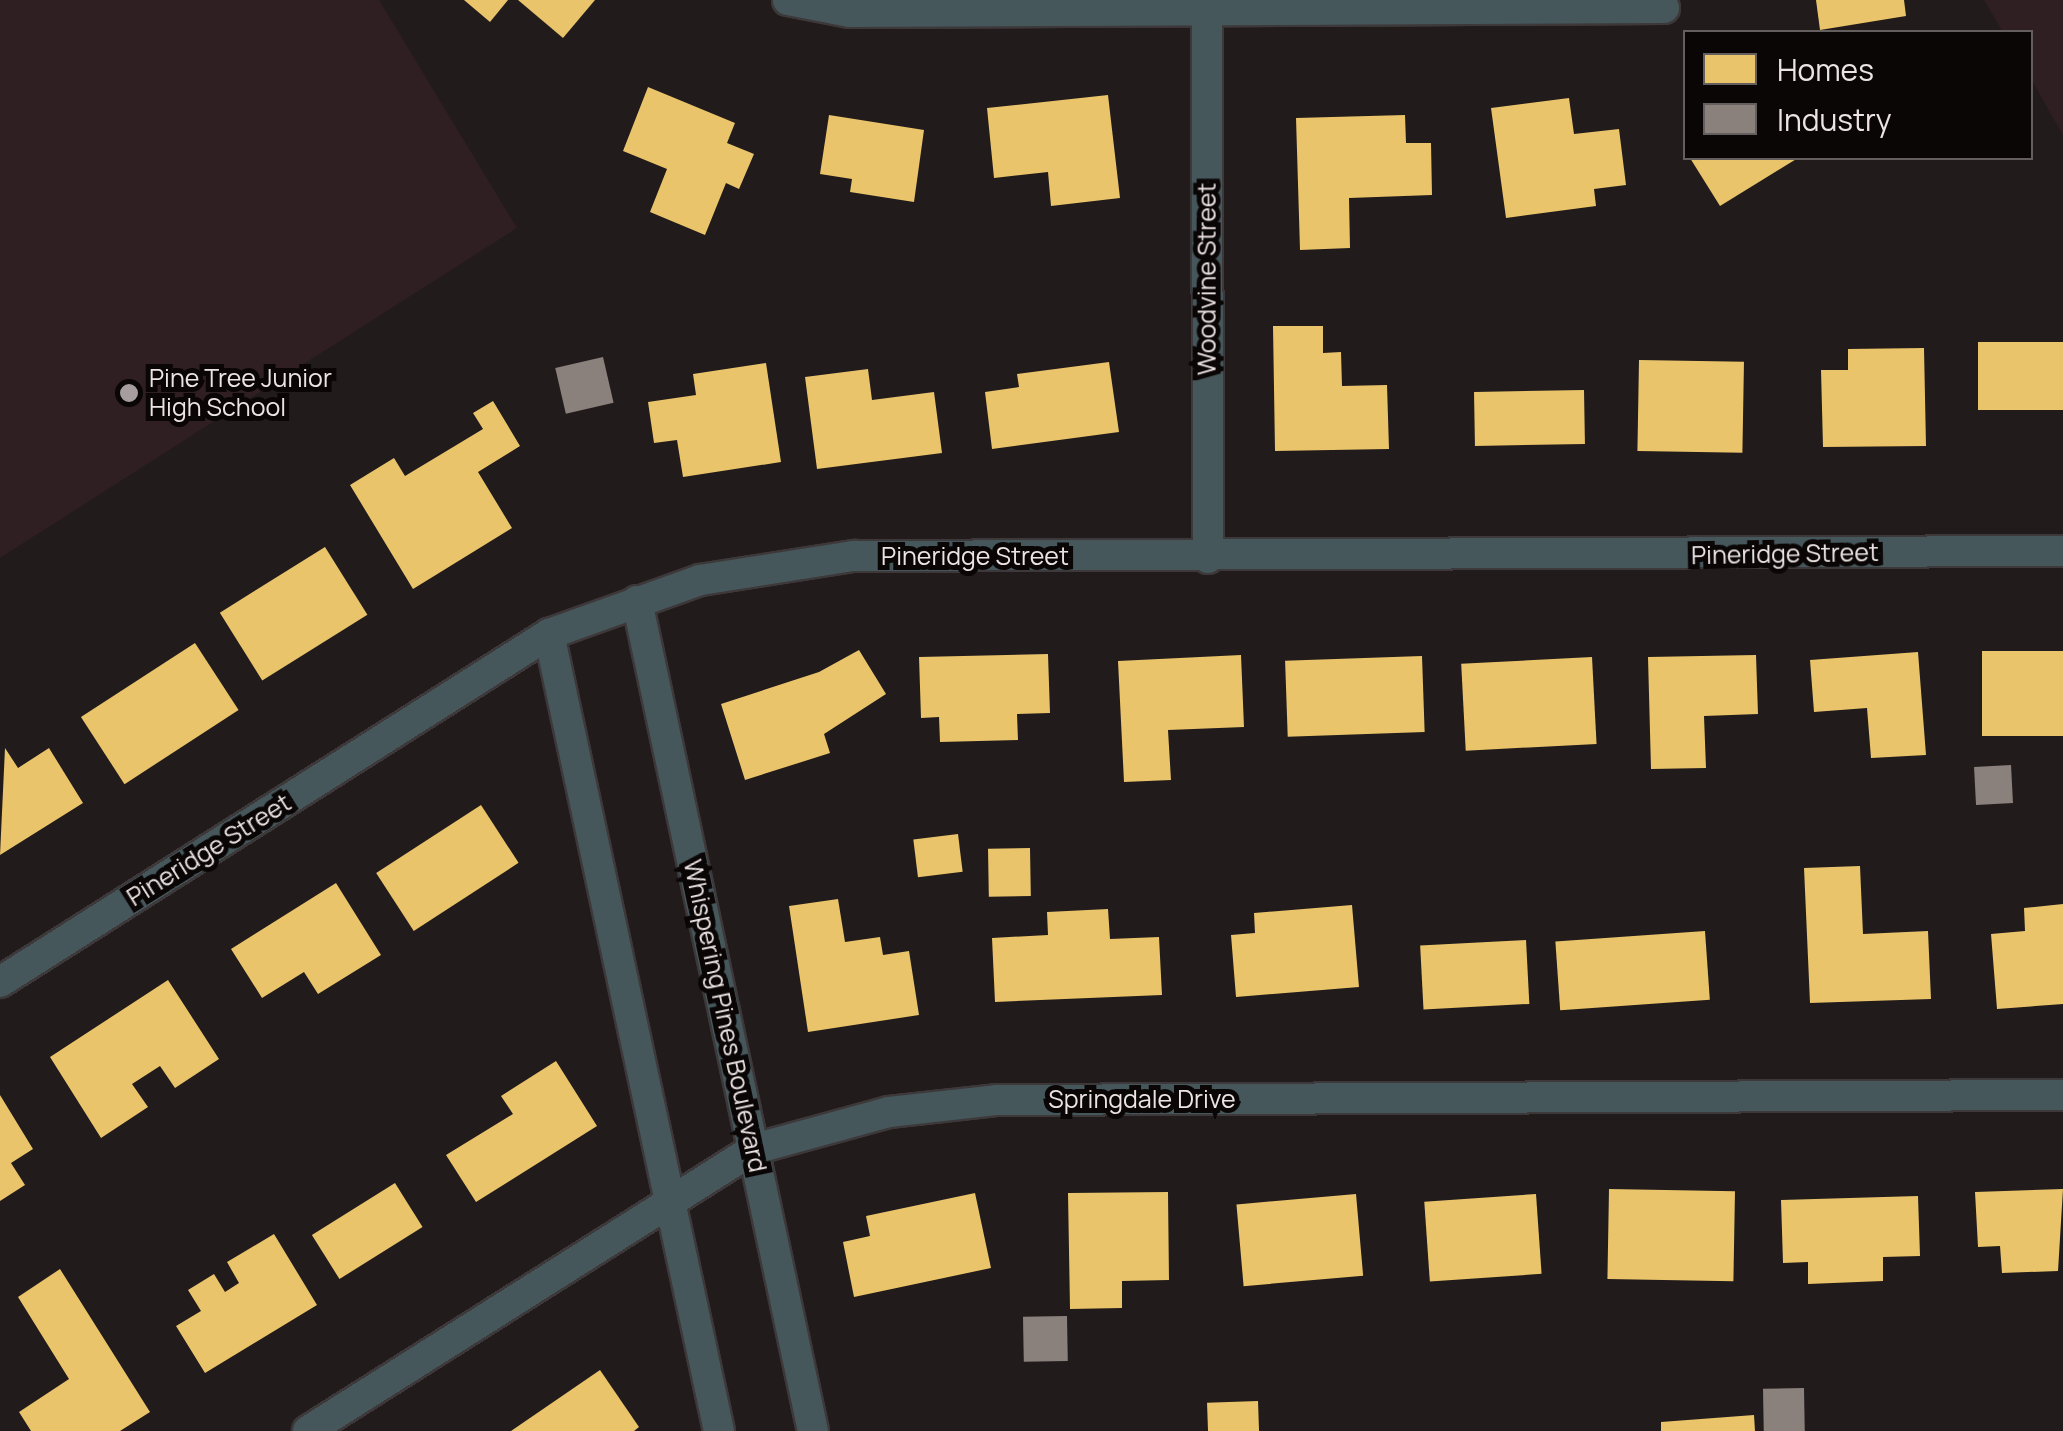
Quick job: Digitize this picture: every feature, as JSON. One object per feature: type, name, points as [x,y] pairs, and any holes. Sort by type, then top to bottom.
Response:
[{"type":"street","points":[[788,0],[850,12],[1207,5],[1664,8]]},
{"type":"street","name":"Woodvine Street","points":[[1207,5],[1208,558]]},
{"type":"street","name":"Pineridge Street","points":[[0,982],[549,634],[700,580],[854,556],[1208,558],[2063,552]]},
{"type":"street","name":"Whispering Pines Boulevard","points":[[637,601],[813,1431]]},
{"type":"street","points":[[549,634],[718,1431]]},
{"type":"street","name":"Springdale Drive","points":[[308,1431],[754,1149],[889,1112],[998,1100],[2063,1095]]},
{"type":"shaded area","name":"Pine Tree Junior High School","points":[[0,0],[379,0],[517,228],[0,558]]},
{"type":"shaded area","points":[[1984,0],[2063,0],[2063,135],[2033,82],[2033,30],[2002,30]]},
{"type":"building: Homes","points":[[464,0],[508,0],[490,22]]},
{"type":"building: Homes","points":[[518,0],[595,0],[563,38]]},
{"type":"building: Homes","points":[[1816,0],[1904,0],[1906,16],[1820,30]]},
{"type":"building: Homes","points":[[648,87],[735,123],[727,143],[754,154],[739,189],[726,183],[705,235],[650,212],[667,169],[623,151]]},
{"type":"building: Homes","points":[[1108,95],[1120,198],[1051,206],[1048,172],[994,178],[987,108]]},
{"type":"building: Homes","points":[[1569,98],[1574,134],[1619,129],[1626,185],[1594,189],[1596,206],[1506,218],[1491,108]]},
{"type":"building: Homes","points":[[829,115],[924,130],[914,202],[850,192],[852,179],[820,174]]},
{"type":"building: Homes","points":[[1405,115],[1406,143],[1431,143],[1432,195],[1349,198],[1350,248],[1300,250],[1296,118]]},
{"type":"building: Homes","points":[[1691,160],[1795,160],[1720,206]]},
{"type":"building: Homes","points":[[1273,326],[1323,326],[1323,353],[1341,352],[1342,386],[1387,385],[1389,449],[1275,451]]},
{"type":"building: Homes","points":[[1978,342],[2063,342],[2063,410],[1978,410]]},
{"type":"building: Homes","points":[[1924,348],[1926,446],[1823,447],[1821,370],[1848,370],[1848,349]]},
{"type":"building: Homes","points":[[1639,360],[1744,362],[1742,453],[1637,451]]},
{"type":"building: Homes","points":[[1109,362],[1119,432],[992,449],[985,392],[1019,387],[1017,374]]},
{"type":"building: Homes","points":[[766,363],[781,462],[683,477],[677,440],[654,443],[648,402],[696,395],[693,374]]},
{"type":"building: Homes","points":[[868,369],[872,400],[934,392],[942,453],[817,469],[805,377]]},
{"type":"building: Homes","points":[[1584,390],[1585,444],[1475,446],[1474,392]]},
{"type":"building: Homes","points":[[493,401],[520,446],[478,472],[512,528],[413,589],[350,485],[394,458],[405,476],[483,429],[473,413]]},
{"type":"building: Homes","points":[[325,547],[367,615],[262,681],[220,613]]},
{"type":"building: Homes","points":[[195,643],[239,710],[125,784],[81,717]]},
{"type":"building: Homes","points":[[859,650],[886,694],[824,734],[830,753],[745,780],[721,704],[819,672]]},
{"type":"building: Homes","points":[[1982,651],[2063,651],[2063,736],[1982,736]]},
{"type":"building: Homes","points":[[1918,652],[1926,755],[1871,758],[1867,708],[1814,712],[1810,660]]},
{"type":"building: Homes","points":[[1048,654],[1050,713],[1017,714],[1018,740],[940,742],[939,717],[921,718],[919,657]]},
{"type":"building: Homes","points":[[1241,655],[1244,727],[1168,730],[1171,780],[1124,782],[1118,661]]},
{"type":"building: Homes","points":[[1756,655],[1758,714],[1704,716],[1706,768],[1651,769],[1648,657]]},
{"type":"building: Homes","points":[[1422,656],[1425,732],[1288,737],[1285,661]]},
{"type":"building: Homes","points":[[1592,657],[1597,744],[1466,751],[1461,664]]},
{"type":"building: Homes","points":[[5,748],[18,768],[49,748],[83,803],[0,855]]},
{"type":"building: Homes","points":[[481,805],[519,863],[414,931],[376,873]]},
{"type":"building: Homes","points":[[958,834],[963,872],[918,877],[913,839]]},
{"type":"building: Homes","points":[[1030,848],[1031,896],[989,897],[988,849]]},
{"type":"building: Homes","points":[[1860,866],[1863,934],[1928,931],[1931,999],[1810,1003],[1804,868]]},
{"type":"building: Homes","points":[[336,883],[381,955],[318,994],[304,972],[262,998],[231,949]]},
{"type":"building: Homes","points":[[838,899],[845,942],[880,937],[883,955],[909,951],[919,1015],[808,1032],[789,906]]},
{"type":"building: Homes","points":[[2063,904],[2063,1004],[1997,1009],[1991,934],[2025,931],[2024,908]]},
{"type":"building: Homes","points":[[1352,905],[1359,987],[1236,997],[1231,935],[1255,933],[1254,913]]},
{"type":"building: Homes","points":[[1108,909],[1110,939],[1159,937],[1162,995],[995,1002],[992,938],[1048,935],[1047,912]]},
{"type":"building: Homes","points":[[1705,931],[1710,1000],[1560,1010],[1555,941]]},
{"type":"building: Homes","points":[[1526,940],[1529,1004],[1423,1009],[1420,946]]},
{"type":"building: Homes","points":[[168,980],[219,1059],[175,1088],[160,1066],[132,1084],[148,1107],[101,1138],[50,1057]]},
{"type":"building: Homes","points":[[556,1061],[597,1126],[476,1202],[446,1155],[513,1114],[501,1096]]},
{"type":"building: Homes","points":[[0,1095],[33,1149],[11,1163],[25,1185],[0,1201]]},
{"type":"building: Homes","points":[[395,1183],[423,1227],[339,1279],[312,1235]]},
{"type":"building: Homes","points":[[1609,1189],[1735,1191],[1733,1281],[1607,1279]]},
{"type":"building: Homes","points":[[2063,1189],[2058,1271],[2002,1273],[2000,1246],[1978,1247],[1975,1192]]},
{"type":"building: Homes","points":[[1168,1192],[1169,1280],[1122,1281],[1122,1308],[1070,1309],[1068,1193]]},
{"type":"building: Homes","points":[[975,1193],[991,1268],[854,1297],[843,1242],[870,1236],[866,1216]]},
{"type":"building: Homes","points":[[1356,1194],[1363,1276],[1244,1286],[1236,1204]]},
{"type":"building: Homes","points":[[1536,1194],[1542,1274],[1430,1282],[1424,1202]]},
{"type":"building: Homes","points":[[1918,1196],[1920,1256],[1883,1257],[1883,1281],[1808,1284],[1808,1262],[1783,1263],[1781,1200]]},
{"type":"building: Homes","points":[[274,1234],[317,1305],[205,1373],[176,1326],[201,1311],[188,1290],[214,1274],[225,1292],[239,1283],[227,1262]]},
{"type":"building: Homes","points":[[60,1269],[150,1412],[120,1431],[31,1431],[19,1412],[69,1379],[18,1297]]},
{"type":"building: Homes","points":[[600,1370],[639,1427],[634,1431],[511,1431]]},
{"type":"building: Homes","points":[[1258,1401],[1259,1431],[1208,1431],[1207,1403]]},
{"type":"building: Homes","points":[[1754,1415],[1755,1431],[1661,1431],[1661,1422]]},
{"type":"building: Industry","points":[[603,357],[614,403],[566,414],[555,368]]},
{"type":"building: Industry","points":[[2011,765],[2013,803],[1976,805],[1974,767]]},
{"type":"building: Industry","points":[[1067,1316],[1068,1361],[1024,1362],[1023,1317]]},
{"type":"building: Industry","points":[[1804,1388],[1805,1431],[1764,1431],[1763,1389]]},
{"type":"place","name":"Pine Tree Junior High School","points":[[129,393]]}]
